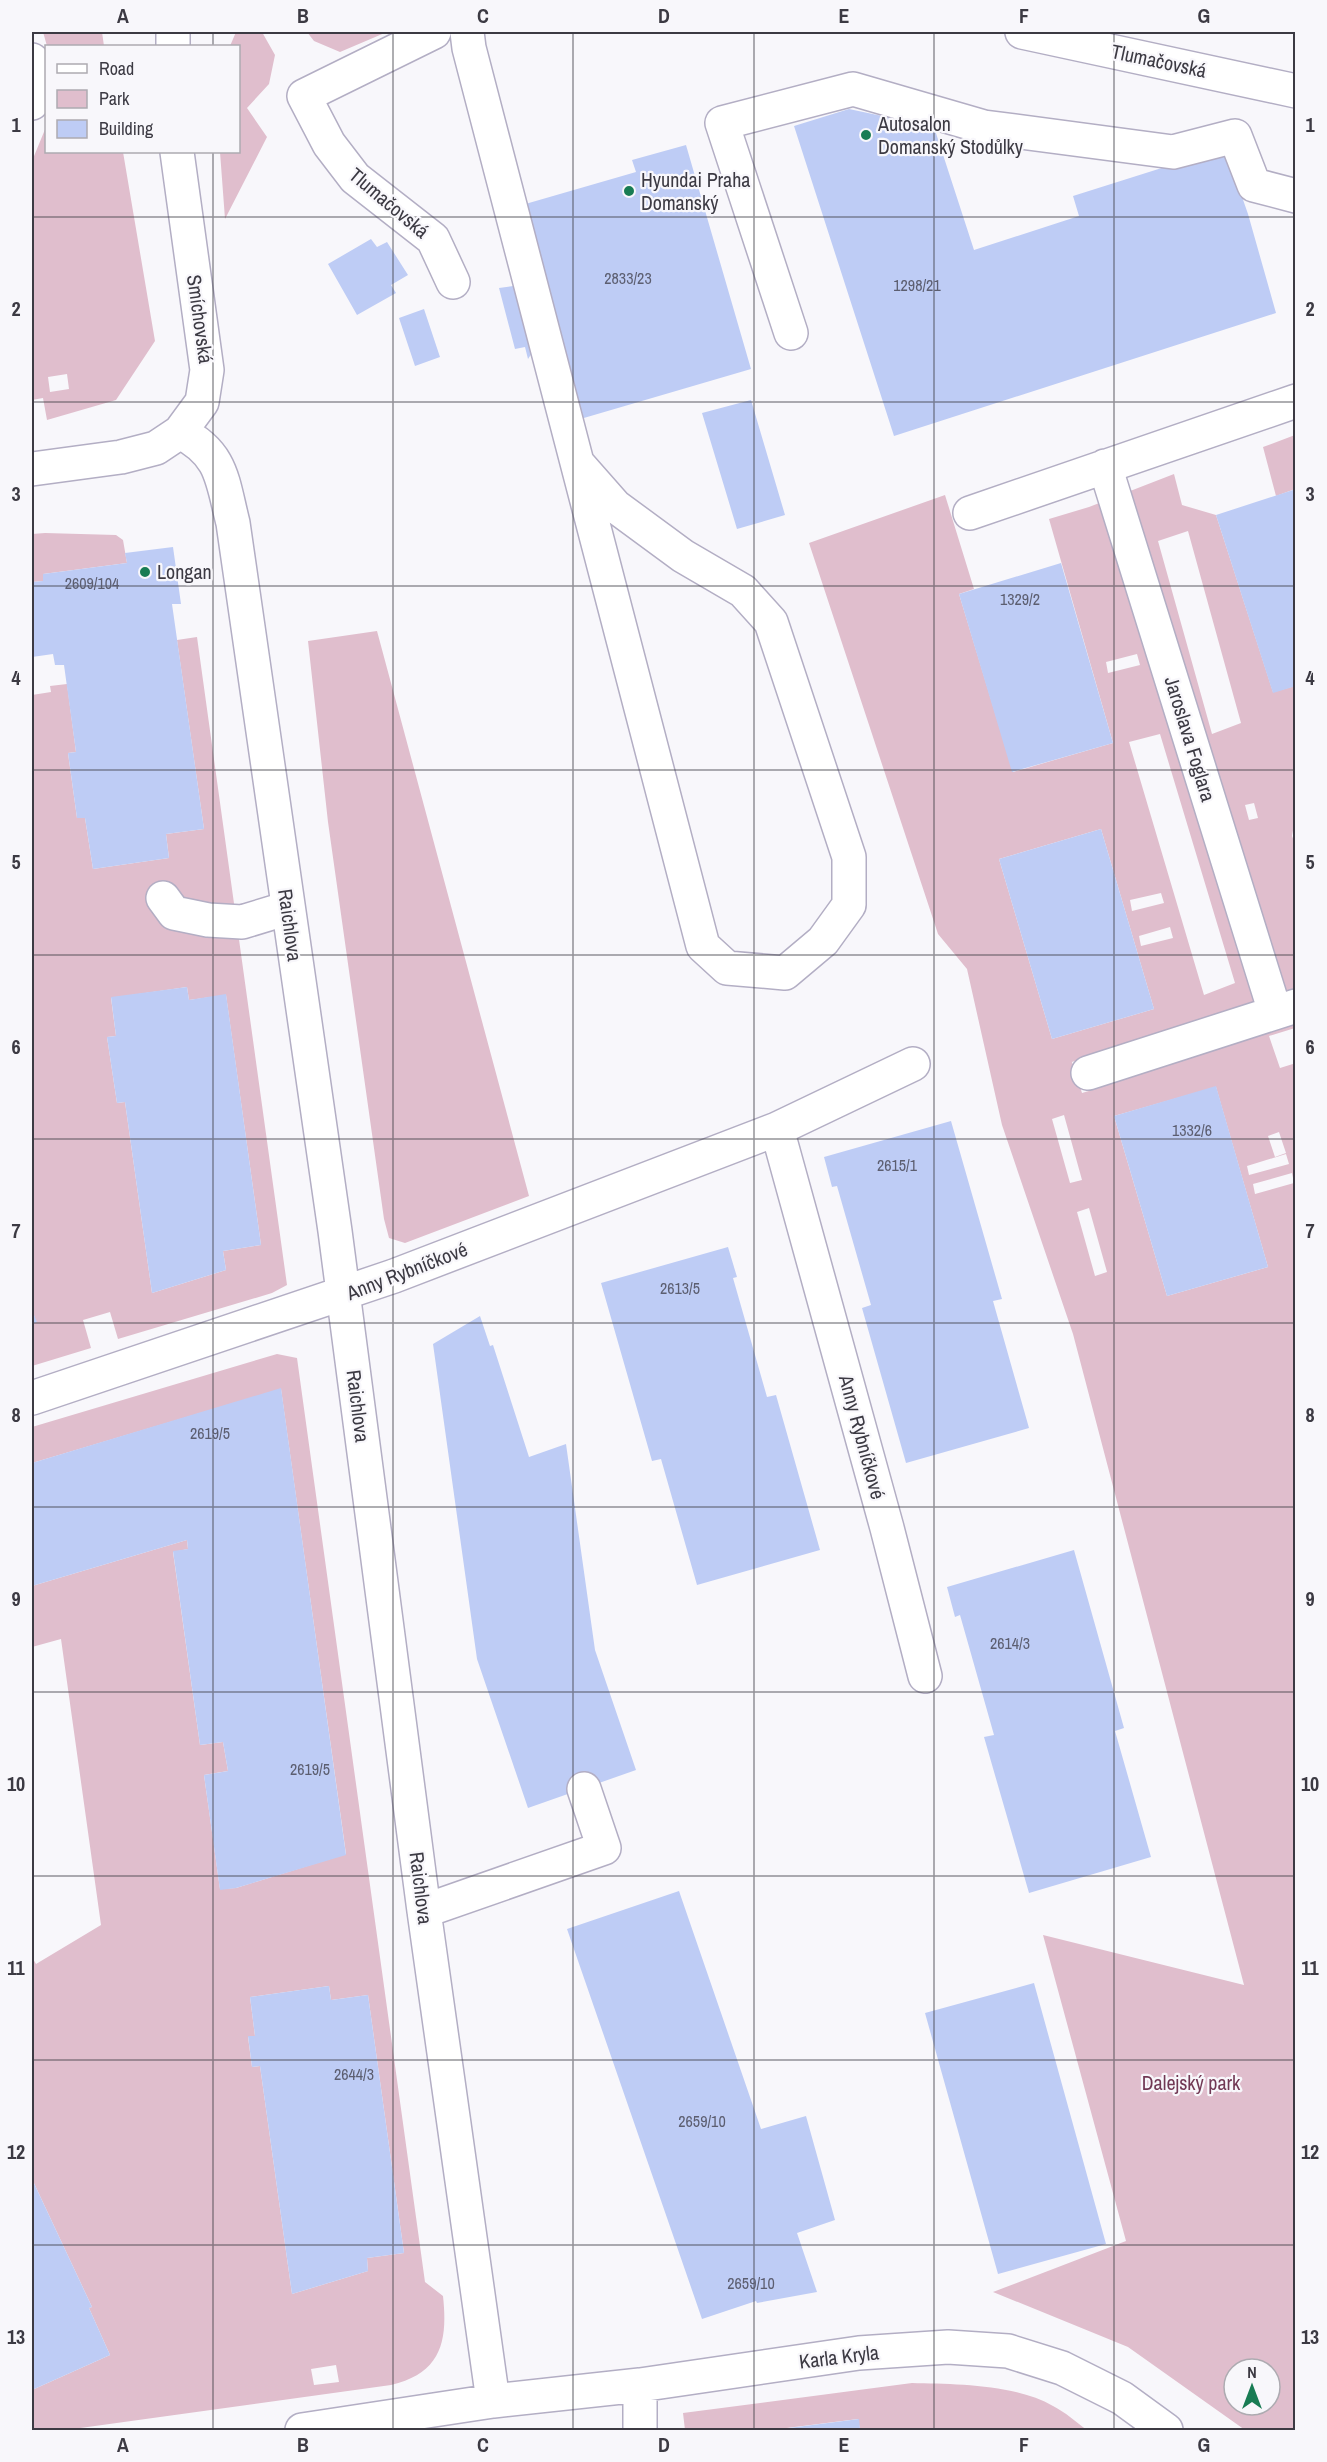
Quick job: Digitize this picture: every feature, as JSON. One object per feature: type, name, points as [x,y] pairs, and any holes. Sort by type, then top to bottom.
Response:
[{"type":"street","name":"Tlumačovská","points":[[434,32],[304,96],[328,144],[355,178],[433,239],[453,282]]},
{"type":"street","points":[[467,32],[578,464],[703,946],[727,968],[785,973],[823,941],[849,905],[849,857],[771,622],[743,591],[683,555],[615,506],[578,464]]},
{"type":"street","name":"Tlumačovská","points":[[1022,32],[1296,91]]},
{"type":"street","points":[[32,60],[39,79],[32,103]]},
{"type":"street","points":[[791,333],[722,123],[853,89],[984,127],[1173,152],[1235,136],[1254,185],[1296,196]]},
{"type":"street","name":"Smíchovská","points":[[32,469],[121,457],[156,448],[180,432],[202,402],[207,370],[177,153]]},
{"type":"street","points":[[970,513],[1296,401]]},
{"type":"street","name":"Raichlova","points":[[180,432],[200,442],[219,464],[233,523],[344,1295],[424,1911],[493,2401]]},
{"type":"street","name":"Jaroslava Foglara","points":[[1088,1073],[1285,1009],[1105,466]]},
{"type":"street","points":[[163,898],[174,913],[208,920],[242,922],[288,908]]},
{"type":"street","name":"Anny Rybníčkové","points":[[32,1398],[344,1295],[777,1129],[913,1064]]},
{"type":"street","name":"Anny Rybníčkové","points":[[777,1129],[887,1528],[925,1676]]},
{"type":"street","points":[[424,1911],[604,1848],[584,1789]]},
{"type":"street","name":"Karla Kryla","points":[[312,2430],[493,2401],[639,2385],[859,2353],[948,2347],[1008,2351],[1062,2368],[1122,2398],[1166,2430]]},
{"type":"street","points":[[639,2385],[640,2430]]},
{"type":"green space","points":[[43,32],[102,32],[104,45],[47,45]]},
{"type":"green space","points":[[236,32],[262,32],[275,55],[269,84],[247,108],[267,137],[225,219],[220,153],[240,153],[240,45],[230,45]]},
{"type":"green space","points":[[307,32],[387,32],[340,52],[314,41]]},
{"type":"green space","points":[[45,129],[45,153],[123,153],[155,341],[116,400],[47,420],[43,398],[32,400],[32,161]],"holes":[[[67,374],[69,389],[50,392],[48,377]]]},
{"type":"green space","points":[[1295,435],[1295,489],[1276,496],[1263,447]]},
{"type":"green space","name":"Dalejský park","points":[[1174,474],[1182,505],[1216,515],[1273,692],[1295,686],[1296,814],[1292,836],[1296,846],[1295,1028],[1269,1036],[1280,1068],[1296,1063],[1295,2430],[1245,2430],[1227,2417],[1282,2417],[1282,2357],[1222,2357],[1222,2414],[1128,2347],[993,2292],[1126,2241],[1043,1935],[1244,1985],[1073,1334],[1002,1125],[967,969],[938,934],[809,543],[945,495],[974,589],[959,594],[1013,772],[1113,743],[1049,519],[1089,507]],"holes":[[[1188,531],[1241,723],[1212,734],[1158,541]],[[1137,654],[1140,665],[1108,673],[1106,662]],[[1160,734],[1235,983],[1204,995],[1129,742]],[[1254,803],[1258,818],[1249,820],[1245,805]],[[1101,829],[1154,1009],[1052,1039],[999,859]],[[1161,893],[1164,903],[1132,911],[1130,900]],[[1170,927],[1173,938],[1141,946],[1139,936]],[[1089,1056],[1099,1088],[1082,1093],[1072,1062]],[[1216,1087],[1268,1267],[1167,1296],[1114,1116]],[[1064,1115],[1082,1180],[1070,1183],[1052,1119]],[[1279,1132],[1286,1153],[1275,1157],[1268,1136]],[[1286,1154],[1289,1164],[1249,1175],[1247,1166]],[[1292,1173],[1294,1183],[1255,1194],[1253,1184]],[[1089,1208],[1107,1272],[1095,1276],[1077,1212]]]},
{"type":"green space","points":[[32,534],[116,535],[123,540],[127,563],[43,574],[43,581],[32,582]]},
{"type":"green space","points":[[377,631],[529,1196],[405,1243],[389,1238],[384,1219],[328,822],[308,641]]},
{"type":"green space","points":[[197,637],[287,1285],[272,1293],[118,1339],[110,1312],[83,1320],[91,1348],[32,1366],[32,1324],[36,1322],[32,1310],[32,695],[51,692],[50,686],[67,684],[76,752],[68,753],[77,818],[85,818],[93,869],[169,858],[166,834],[204,829],[177,640]],"holes":[[[187,987],[189,1000],[226,995],[261,1245],[223,1251],[226,1270],[152,1293],[125,1102],[117,1103],[107,1037],[116,1036],[111,998]]]},
{"type":"green space","points":[[277,1354],[297,1358],[425,2282],[443,2296],[444,2328],[438,2353],[431,2364],[408,2380],[391,2385],[66,2430],[32,2430],[32,2390],[110,2355],[89,2308],[92,2307],[32,2179],[32,1957],[36,1964],[101,1925],[61,1639],[32,1647],[32,1586],[187,1540],[188,1549],[173,1552],[200,1745],[223,1742],[228,1771],[204,1775],[220,1889],[236,1888],[346,1854],[281,1389],[32,1463],[32,1427]],"holes":[[[329,1986],[331,2000],[368,1995],[404,2253],[367,2258],[368,2271],[292,2294],[260,2066],[252,2067],[248,2037],[255,2036],[250,1997]],[[336,2365],[339,2382],[314,2385],[311,2369]]]},
{"type":"green space","points":[[912,2383],[984,2387],[1021,2393],[1057,2408],[1087,2430],[860,2430],[858,2419],[771,2430],[685,2430],[683,2413]]},
{"type":"building","points":[[849,109],[934,127],[974,250],[1079,216],[1073,196],[1225,148],[1248,214],[1276,313],[894,436],[794,126]]},
{"type":"building","points":[[686,145],[751,369],[577,420],[515,207],[636,172],[632,160]]},
{"type":"building","points":[[371,239],[377,247],[387,242],[408,275],[391,285],[396,293],[357,315],[328,264]]},
{"type":"building","points":[[520,285],[536,347],[528,359],[525,347],[515,349],[499,288]]},
{"type":"building","points":[[424,309],[440,357],[415,366],[399,318]]},
{"type":"building","points":[[751,400],[785,515],[737,529],[702,413]]},
{"type":"building","points":[[1296,489],[1296,686],[1273,693],[1216,515]]},
{"type":"building","points":[[173,547],[181,604],[172,604],[204,829],[166,834],[169,858],[93,869],[85,818],[77,818],[68,753],[76,752],[64,665],[55,665],[53,654],[32,657],[32,582],[43,581],[43,574],[127,563],[125,553]]},
{"type":"building","points":[[1061,563],[1113,743],[1012,772],[959,594]]},
{"type":"building","points":[[1101,829],[1154,1009],[1052,1039],[999,859]]},
{"type":"building","points":[[187,987],[189,1000],[226,994],[261,1245],[223,1251],[226,1270],[152,1293],[125,1102],[117,1103],[107,1037],[116,1036],[111,997]]},
{"type":"building","points":[[1216,1086],[1268,1267],[1167,1296],[1114,1116]]},
{"type":"building","points":[[951,1121],[1002,1299],[993,1301],[1029,1428],[906,1463],[862,1308],[871,1305],[837,1186],[832,1187],[824,1157]]},
{"type":"building","points":[[728,1247],[737,1277],[733,1278],[767,1397],[776,1395],[820,1550],[697,1585],[661,1459],[652,1461],[601,1283]]},
{"type":"building","points":[[32,1310],[37,1322],[32,1324]]},
{"type":"building","points":[[480,1316],[490,1346],[493,1345],[529,1457],[566,1444],[595,1650],[636,1770],[528,1808],[477,1659],[433,1344]]},
{"type":"building","points":[[281,1388],[346,1855],[236,1888],[220,1890],[204,1775],[228,1771],[223,1742],[200,1745],[173,1551],[188,1549],[187,1540],[32,1586],[32,1463]]},
{"type":"building","points":[[1074,1550],[1124,1728],[1115,1731],[1151,1857],[1029,1893],[984,1737],[994,1735],[960,1615],[955,1617],[947,1587]]},
{"type":"building","points":[[679,1891],[761,2129],[806,2116],[835,2220],[797,2233],[817,2292],[757,2303],[756,2301],[702,2319],[567,1929]]},
{"type":"building","points":[[1034,1983],[1106,2244],[998,2274],[925,2013]]},
{"type":"building","points":[[329,1986],[331,2000],[368,1995],[404,2253],[367,2258],[368,2271],[292,2294],[260,2066],[252,2067],[248,2036],[255,2036],[250,1997]]},
{"type":"building","points":[[32,2179],[92,2307],[89,2308],[110,2355],[32,2390]]},
{"type":"building","points":[[859,2419],[860,2430],[781,2430],[781,2429]]},
{"type":"place","name":"Autosalon Domanský Stodůlky","points":[[866,135]]},
{"type":"place","name":"Hyundai Praha Domanský","points":[[629,191]]},
{"type":"place","name":"Longan","points":[[145,572]]}]
